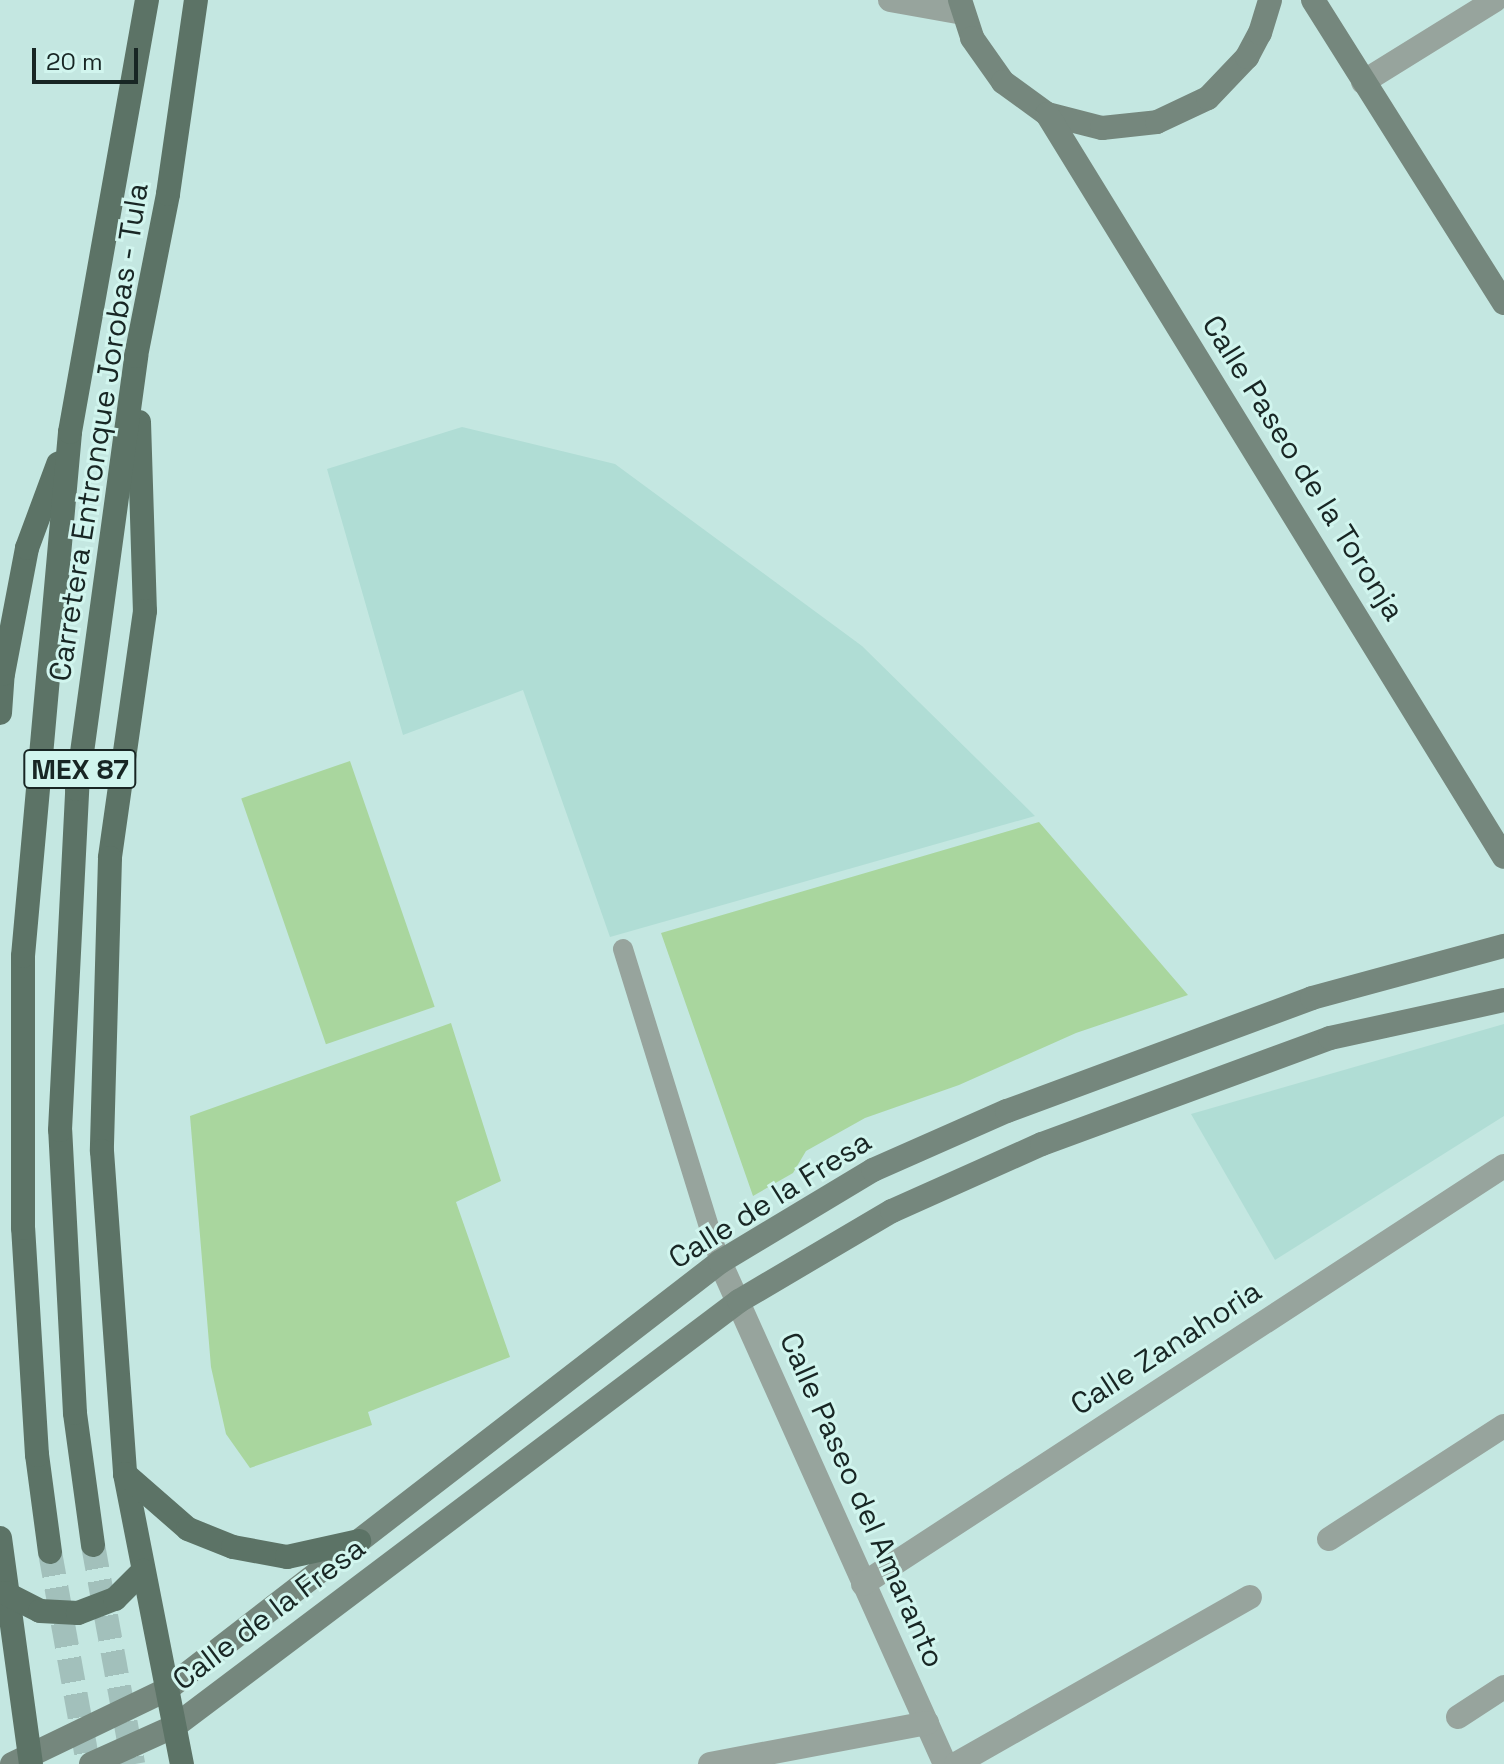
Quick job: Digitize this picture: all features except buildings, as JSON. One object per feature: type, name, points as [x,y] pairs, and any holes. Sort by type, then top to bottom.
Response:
[{"type":"main road","name":"Carretera Entronque Jorobas - Tula","points":[[50,1552],[37,1455],[23,1228],[23,956],[70,432],[147,0]]},
{"type":"main road","name":"Carretera Entronque Jorobas - Tula","points":[[93,1545],[75,1413],[60,1130],[77,789],[136,356],[168,194],[196,0]]},
{"type":"main road","points":[[136,356],[145,611],[110,858],[102,1151],[125,1474],[182,1764]]},
{"type":"main road","points":[[0,713],[3,674],[27,548],[70,432]]},
{"type":"main road","points":[[125,1474],[188,1529],[233,1547],[287,1557],[359,1541]]},
{"type":"main road","points":[[0,1538],[24,1762]]},
{"type":"main road","points":[[5,1593],[40,1611],[78,1613],[115,1599],[143,1571]]},
{"type":"street","points":[[890,0],[961,6],[985,62],[1024,100],[1047,114],[1102,128],[1157,122],[1184,112],[1208,98],[1247,57],[1270,0]]},
{"type":"street","points":[[1313,0],[1504,303]]},
{"type":"street","points":[[1363,82],[1495,0]]},
{"type":"street","name":"Calle Paseo de la Toronja","points":[[1047,114],[1504,857]]},
{"type":"street","name":"Calle de la Fresa","points":[[24,1762],[166,1690],[720,1262],[873,1170],[1007,1111],[1312,998],[1504,946]]},
{"type":"street","name":"Calle de la Fresa","points":[[91,1764],[175,1726],[739,1301],[892,1211],[1042,1144],[1330,1038],[1504,1000]]},
{"type":"street","name":"Calle Zanahoria","points":[[863,1584],[1504,1166]]},
{"type":"street","name":"Calle Paseo del Amaranto","points":[[720,1262],[945,1764]]},
{"type":"street","points":[[1329,1539],[1504,1426]]},
{"type":"street","points":[[956,1764],[1250,1597]]},
{"type":"street","points":[[1458,1717],[1504,1687]]},
{"type":"street","points":[[710,1764],[927,1723]]},
{"type":"lane","points":[[623,949],[720,1262]]},
{"type":"shaded area","points":[[462,427],[615,464],[862,646],[1035,816],[610,937],[523,690],[403,735],[327,469]]},
{"type":"shaded area","points":[[1504,1024],[1504,1116],[1275,1260],[1191,1114]]},
{"type":"green space","points":[[350,761],[435,1007],[326,1044],[241,798]]},
{"type":"green space","points":[[1039,822],[1188,995],[1076,1033],[959,1085],[865,1118],[806,1151],[793,1173],[753,1196],[661,933]]},
{"type":"green space","points":[[451,1023],[501,1181],[456,1202],[510,1357],[368,1412],[372,1425],[250,1468],[226,1434],[211,1367],[190,1116]]},
{"type":"tunnel","points":[[93,1545],[133,1764]]},
{"type":"tunnel","points":[[50,1552],[88,1764]]}]
